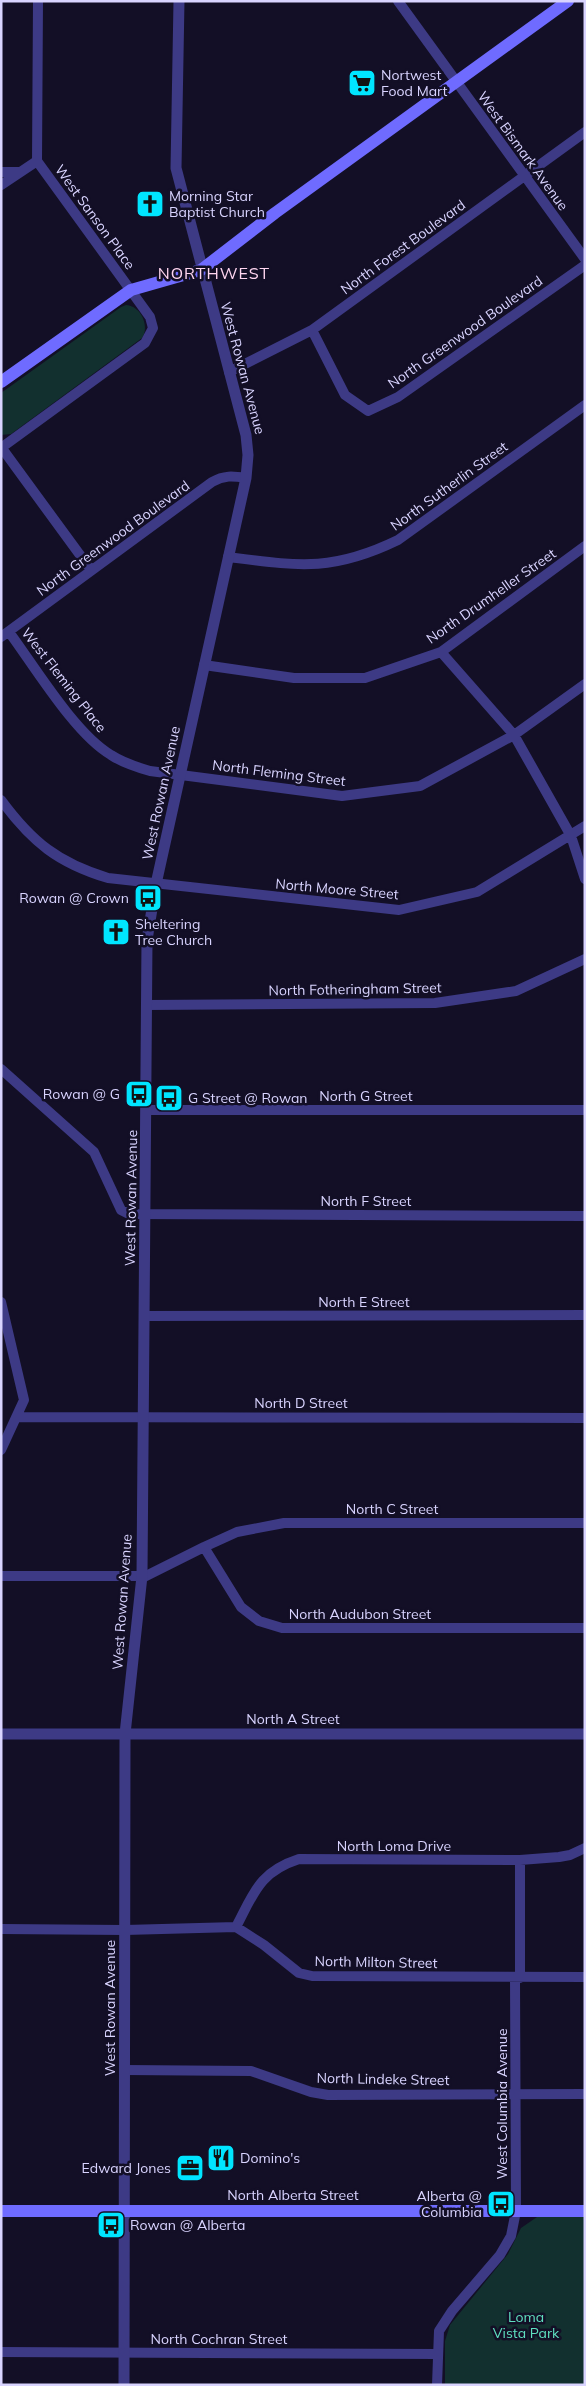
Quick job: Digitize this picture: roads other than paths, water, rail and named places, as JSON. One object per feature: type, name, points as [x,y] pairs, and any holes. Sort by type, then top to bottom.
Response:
[{"type":"main road","points":[[1,382],[131,290],[201,270],[275,213],[568,1]]},
{"type":"main road","name":"North Alberta Street","points":[[1,2211],[585,2211]]},
{"type":"street","points":[[1,185],[37,161],[38,1]]},
{"type":"street","name":"West Rowan Avenue","points":[[124,2385],[125,1734],[142,1576],[148,940],[156,884],[246,478],[248,455],[246,435],[201,270],[176,168],[179,1]]},
{"type":"street","name":"West Bismark Avenue","points":[[398,1],[585,259]]},
{"type":"street","name":"North Forest Boulevard","points":[[229,372],[312,330],[585,132]]},
{"type":"street","name":"West Sanson Place","points":[[1,448],[145,343],[152,333],[152,323],[131,290],[37,161]]},
{"type":"street","points":[[1,172],[18,172]]},
{"type":"street","name":"North Greenwood Boulevard","points":[[312,330],[345,395],[368,411],[398,397],[585,265]]},
{"type":"street","name":"North Sutherlin Street","points":[[228,557],[299,565],[324,564],[346,561],[381,549],[398,540],[585,405]]},
{"type":"street","points":[[1,448],[91,570]]},
{"type":"street","name":"North Greenwood Boulevard","points":[[5,634],[212,482],[221,477],[231,475],[246,478]]},
{"type":"street","name":"North Drumheller Street","points":[[204,665],[294,678],[365,678],[441,652],[585,546]]},
{"type":"street","name":"West Fleming Place","points":[[5,634],[80,729],[93,742],[110,755],[130,765],[180,775]]},
{"type":"street","points":[[441,652],[514,735],[571,836],[585,880]]},
{"type":"street","name":"North Fleming Street","points":[[180,775],[342,796],[420,786],[514,735],[585,684]]},
{"type":"street","name":"North Moore Street","points":[[1,800],[21,827],[43,848],[63,861],[108,878],[399,910],[478,892],[585,826]]},
{"type":"street","name":"North Fotheringham Street","points":[[147,1005],[436,1004],[516,991],[585,959]]},
{"type":"street","name":"North F Street","points":[[1,1069],[94,1152],[121,1210],[129,1214],[585,1216]]},
{"type":"street","name":"North G Street","points":[[147,1110],[585,1110]]},
{"type":"street","points":[[1,1302],[24,1400],[1,1450]]},
{"type":"street","name":"North E Street","points":[[144,1316],[585,1315]]},
{"type":"street","name":"North D Street","points":[[17,1417],[585,1418]]},
{"type":"street","name":"North C Street","points":[[204,1547],[237,1532],[284,1523],[585,1523]]},
{"type":"street","points":[[1,1576],[150,1575],[204,1547]]},
{"type":"street","name":"North Audubon Street","points":[[204,1547],[241,1607],[259,1621],[282,1628],[585,1628]]},
{"type":"street","name":"North A Street","points":[[1,1734],[585,1734]]},
{"type":"street","name":"North Loma Drive","points":[[236,1928],[261,1881],[274,1870],[299,1859],[520,1860],[570,1855],[585,1848]]},
{"type":"street","name":"West Columbia Avenue","points":[[437,2385],[439,2331],[452,2311],[500,2255],[511,2236],[516,2211],[520,1860]]},
{"type":"street","points":[[1,1929],[125,1930],[236,1928]]},
{"type":"street","name":"North Milton Street","points":[[236,1928],[264,1945],[299,1973],[312,1976],[585,1977]]},
{"type":"street","name":"North Lindeke Street","points":[[125,2070],[251,2071],[311,2092],[328,2094],[585,2094]]},
{"type":"street","name":"North Cochran Street","points":[[1,2352],[437,2354]]},
{"type":"place","name":"Nortwest Food Mart","points":[[362,83]]},
{"type":"place","name":"Morning Star Baptist Church","points":[[150,204]]},
{"type":"place","name":"Rowan @ Crown","points":[[148,898]]},
{"type":"place","name":"Sheltering Tree Church","points":[[116,932]]},
{"type":"place","name":"Rowan @ G","points":[[139,1094]]},
{"type":"place","name":"G Street @ Rowan","points":[[169,1098]]},
{"type":"place","name":"Domino's","points":[[221,2158]]},
{"type":"place","name":"Edward Jones","points":[[190,2168]]},
{"type":"place","name":"Alberta @ Columbia","points":[[501,2204]]},
{"type":"place","name":"Rowan @ Alberta","points":[[111,2225]]},
{"type":"district","name":"NORTHWEST","points":[[214,273]]},
{"type":"park label","name":"Loma Vista Park","points":[[526,2326]]}]
